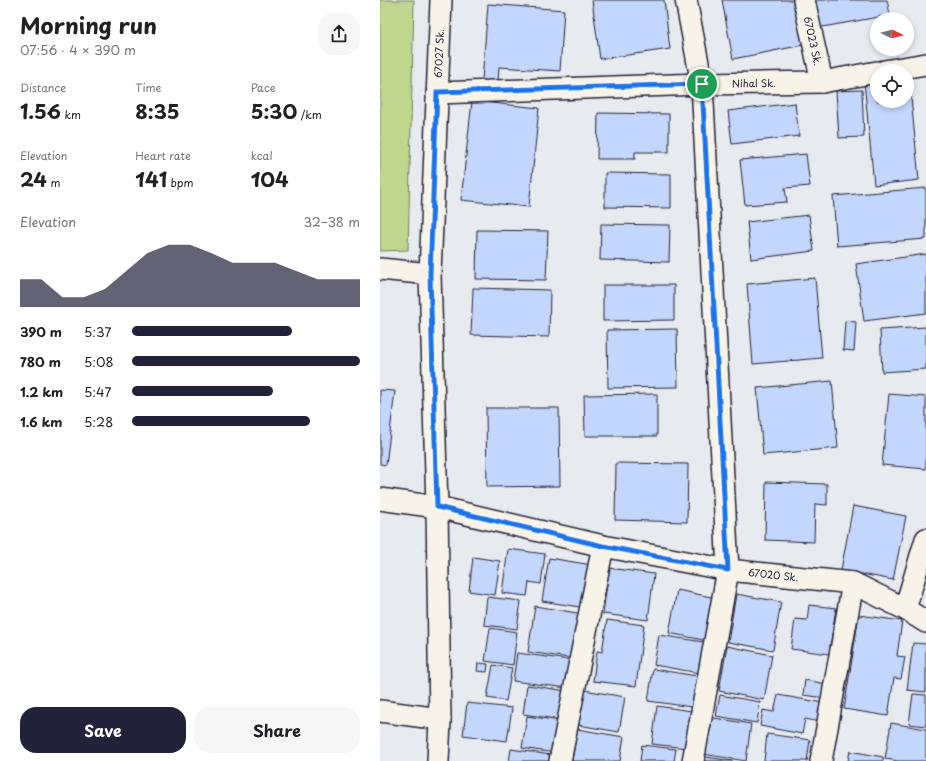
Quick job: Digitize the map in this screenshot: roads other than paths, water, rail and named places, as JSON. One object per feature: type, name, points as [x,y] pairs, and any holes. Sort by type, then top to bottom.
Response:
[{"type":"street","name":"67027 Sk.","points":[[438,761],[440,719],[437,507],[430,274],[441,0]]},
{"type":"street","points":[[686,0],[702,84],[728,570],[693,761]]},
{"type":"street","name":"67023 Sk.","points":[[804,0],[822,82]]},
{"type":"street","points":[[914,66],[926,64]]},
{"type":"street","name":"Nihal Sk.","points":[[437,92],[822,82],[870,73]]},
{"type":"street","points":[[380,269],[430,274]]},
{"type":"street","name":"67020 Sk.","points":[[380,499],[437,507],[603,546],[728,570],[853,583]]},
{"type":"street","points":[[560,761],[603,546]]},
{"type":"street","points":[[905,609],[924,549]]},
{"type":"street","points":[[820,761],[853,583],[905,609],[926,622]]},
{"type":"street","points":[[380,711],[440,719]]}]
